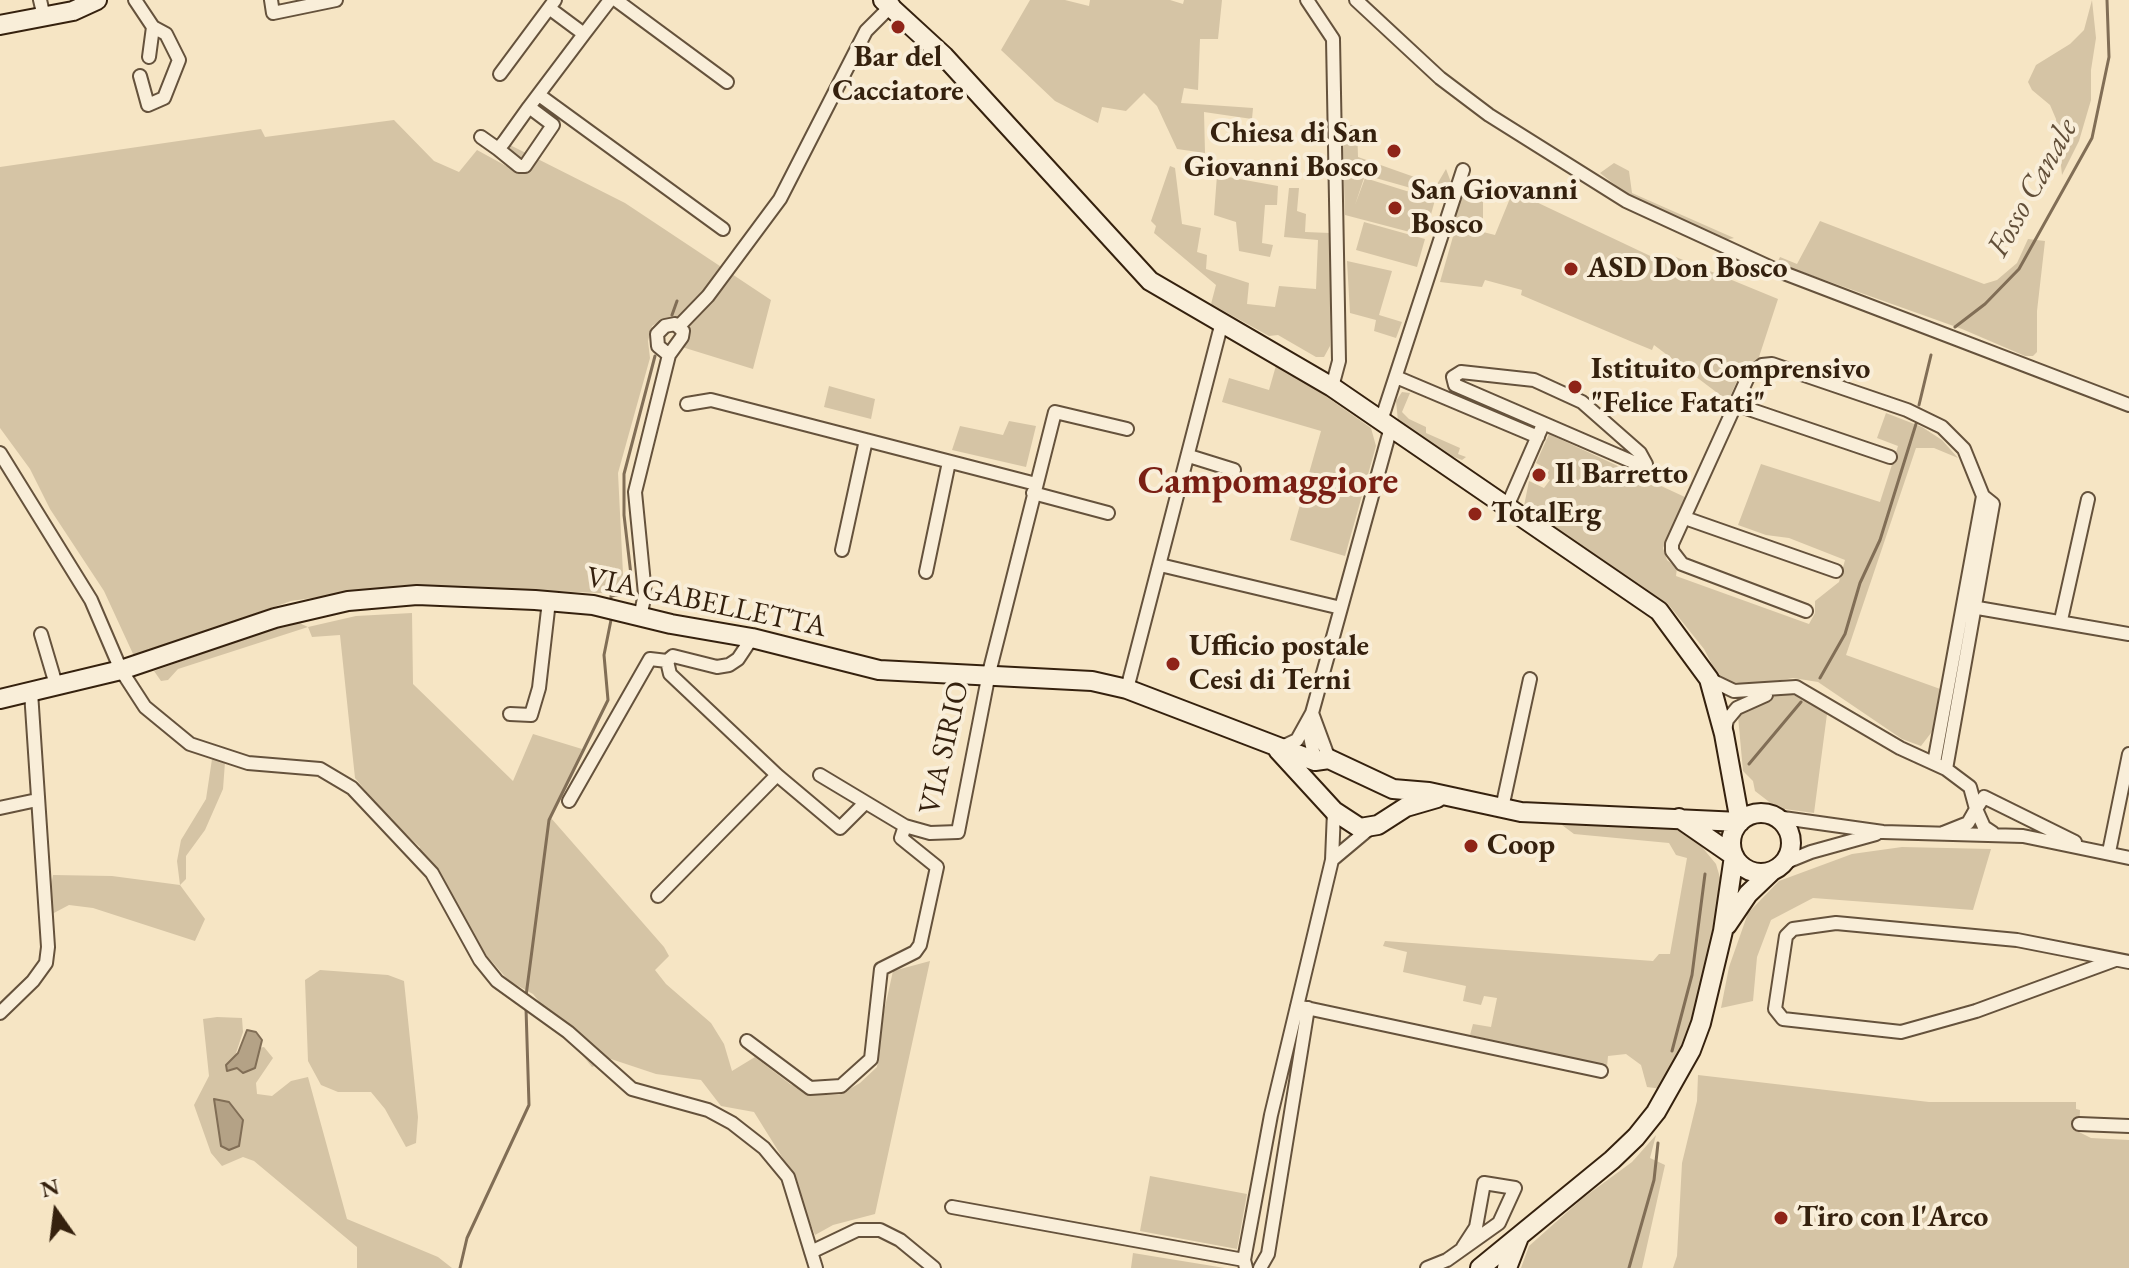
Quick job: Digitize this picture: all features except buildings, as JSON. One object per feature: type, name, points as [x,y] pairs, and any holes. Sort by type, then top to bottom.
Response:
[{"type":"street","points":[[0,25],[42,9],[73,11],[97,0]]},
{"type":"street","points":[[135,0],[153,27],[166,34],[179,60],[164,98],[148,105],[140,76]]},
{"type":"street","points":[[271,0],[273,13],[336,0]]},
{"type":"street","points":[[498,149],[610,0]]},
{"type":"street","points":[[616,0],[727,82]]},
{"type":"street","points":[[1307,0],[1333,39],[1339,361],[1332,387]]},
{"type":"street","points":[[1356,0],[1428,68],[1489,115],[1626,201],[1776,270],[2129,405]]},
{"type":"street","points":[[669,355],[658,346],[657,334],[665,326],[680,325],[708,296],[780,199],[866,31],[890,2],[944,56],[1150,281],[1332,387],[1659,611],[1709,679],[1724,734],[1740,822]]},
{"type":"street","points":[[500,74],[552,4],[584,34]]},
{"type":"street","points":[[149,57],[153,27]]},
{"type":"street","points":[[539,95],[723,229]]},
{"type":"street","points":[[481,137],[519,166],[525,166],[553,125],[529,107]]},
{"type":"street","points":[[1276,748],[1297,740],[1310,720],[1341,608],[1396,377],[1463,170]]},
{"type":"street","points":[[1127,689],[1222,322]]},
{"type":"street","points":[[640,617],[645,594],[635,492],[669,355],[682,337],[680,325]]},
{"type":"street","points":[[1806,611],[1682,564],[1674,557],[1672,544],[1753,371],[1772,364],[1907,410],[1942,427],[1964,449],[1983,496],[1993,504],[1940,766]]},
{"type":"street","points":[[1461,372],[1534,380],[1582,402],[1643,456],[1646,464],[1633,462],[1544,423],[1455,385],[1453,377],[1461,372]]},
{"type":"street","points":[[1396,377],[1538,437]]},
{"type":"street","points":[[687,404],[711,400],[866,440],[949,462],[1108,513]]},
{"type":"street","points":[[1737,405],[1890,457]]},
{"type":"street","points":[[989,673],[1055,412],[1127,429]]},
{"type":"street","points":[[1506,509],[1544,423]]},
{"type":"street","points":[[842,550],[866,440]]},
{"type":"street","points":[[0,453],[91,600],[121,670],[145,707],[190,744],[248,763],[320,769],[352,788],[432,873],[480,960],[497,981],[568,1032],[632,1089],[708,1110],[764,1148],[788,1177],[816,1268]]},
{"type":"street","points":[[1189,456],[1234,470]]},
{"type":"street","points":[[926,572],[949,462]]},
{"type":"street","points":[[2061,620],[2088,499]]},
{"type":"street","points":[[1685,518],[1836,571]]},
{"type":"street","points":[[1160,565],[1341,608]]},
{"type":"street","name":"VIA GABELLETTA","points":[[0,699],[57,688],[121,670],[275,618],[348,601],[417,595],[549,601],[593,605],[752,638],[879,670],[989,673],[1092,681],[1127,689],[1276,748],[1322,760],[1380,785],[1502,808],[1558,815],[1686,817],[1740,822]]},
{"type":"street","points":[[510,714],[531,715],[539,688],[549,601]]},
{"type":"street","points":[[1970,606],[2129,634]]},
{"type":"street","points":[[41,634],[57,688]]},
{"type":"street","points":[[569,801],[650,659],[667,661],[673,656],[723,666],[738,659],[752,638]]},
{"type":"street","points":[[667,661],[670,674],[777,775],[840,828],[864,804]]},
{"type":"street","name":"VIA SIRIO","points":[[820,775],[905,826],[930,833],[958,832],[989,673]]},
{"type":"street","points":[[1502,808],[1530,679]]},
{"type":"street","points":[[1709,679],[1734,691],[1796,687],[1940,766],[1970,787],[1984,827],[1996,835]]},
{"type":"street","points":[[1724,734],[1727,720],[1737,708],[1782,688]]},
{"type":"street","points":[[0,1013],[33,981],[46,963],[31,692]]},
{"type":"street","points":[[1307,782],[1322,760],[1310,720]]},
{"type":"street","name":"VIA GABELLETTA","points":[[1276,748],[1334,811],[1351,825],[1377,824],[1421,801],[1445,797]]},
{"type":"street","points":[[2109,852],[2129,754]]},
{"type":"street","points":[[658,896],[777,775]]},
{"type":"street","points":[[1723,931],[1748,894],[1777,868],[1792,844],[1790,833],[1747,797],[1733,776]]},
{"type":"street","points":[[1686,817],[1714,812],[1726,802],[1733,776]]},
{"type":"street","points":[[1332,860],[1377,824],[1388,798],[1380,785]]},
{"type":"street","points":[[1943,833],[1968,823],[1979,799],[1991,798],[2089,849]]},
{"type":"street","points":[[0,808],[37,800]]},
{"type":"street","points":[[1260,1268],[1268,1254],[1302,1007],[1332,860],[1334,811]]},
{"type":"street","points":[[1480,1268],[1612,1160],[1656,1112],[1679,1073],[1701,1023],[1723,931],[1734,856],[1732,838],[1740,822],[1753,814],[1883,832],[1996,835],[2109,852],[2129,858]]},
{"type":"street","points":[[1686,817],[1749,871],[1777,868],[1811,852],[1883,832]]},
{"type":"street","name":"VIA SIRIO","points":[[747,1041],[810,1088],[841,1086],[871,1059],[881,969],[915,952],[920,945],[937,867],[901,838],[905,826]]},
{"type":"street","points":[[1710,839],[1725,859],[1730,880]]},
{"type":"street","points":[[2115,960],[1976,1011],[1901,1032],[1783,1019],[1775,1009],[1786,936],[1793,929],[1836,923],[2017,940],[2129,962]]},
{"type":"street","points":[[1302,1007],[1601,1071]]},
{"type":"street","points":[[952,1207],[1245,1264],[1271,1115],[1302,1007]]},
{"type":"street","points":[[2079,1124],[2129,1126]]},
{"type":"street","points":[[1427,1268],[1447,1260],[1499,1223],[1515,1188],[1484,1183],[1476,1227],[1463,1247]]},
{"type":"street","points":[[811,1252],[857,1230],[880,1230],[900,1240],[934,1268]]},
{"type":"street","points":[[1507,1268],[1521,1234]]},
{"type":"shaded area","points":[[1030,0],[1065,0],[1089,6],[1090,0],[1170,0],[1183,4],[1184,0],[1222,0],[1218,39],[1200,39],[1198,90],[1184,88],[1181,103],[1253,108],[1252,119],[1204,112],[1205,153],[1177,149],[1157,106],[1144,93],[1126,111],[1102,107],[1098,123],[1055,101],[1001,50]]},
{"type":"shaded area","points":[[2092,0],[2096,38],[2091,70],[2091,100],[2079,141],[2062,175],[2056,119],[2050,105],[2032,90],[2028,82],[2036,65],[2070,44],[2084,30]]},
{"type":"shaded area","points":[[394,120],[434,161],[459,172],[477,150],[519,173],[504,142],[625,203],[771,300],[753,369],[682,347],[688,328],[680,318],[665,318],[652,326],[648,341],[650,358],[618,473],[624,594],[404,585],[291,601],[134,656],[104,591],[50,509],[30,469],[0,428],[0,167],[261,129],[265,137]]},
{"type":"shaded area","points":[[1342,124],[1357,126],[1358,157],[1420,179],[1419,185],[1428,189],[1436,186],[1446,169],[1452,185],[1446,198],[1365,175],[1355,205],[1365,178],[1435,200],[1425,236],[1345,215]]},
{"type":"shaded area","points":[[1614,163],[1629,171],[1632,193],[1734,238],[1726,240],[1628,195],[1600,173]]},
{"type":"shaded area","points":[[1170,166],[1175,168],[1182,224],[1201,228],[1197,252],[1207,255],[1206,269],[1249,283],[1247,304],[1275,307],[1279,286],[1316,289],[1318,240],[1284,237],[1289,188],[1299,188],[1297,211],[1306,214],[1305,232],[1330,233],[1330,346],[1324,357],[1316,357],[1278,335],[1269,336],[1211,304],[1216,285],[1154,233],[1156,226],[1151,221]]},
{"type":"shaded area","points":[[1217,175],[1278,186],[1277,205],[1265,205],[1262,243],[1273,245],[1270,257],[1239,251],[1236,222],[1214,215]]},
{"type":"shaded area","points":[[1461,191],[1471,197],[1478,195],[1483,200],[1483,232],[1495,235],[1513,191],[1663,262],[1671,255],[1778,299],[1759,357],[1740,374],[1728,401],[1654,345],[1652,350],[1630,341],[1521,295],[1522,290],[1485,280],[1482,287],[1440,282],[1454,233],[1465,229],[1449,229]]},
{"type":"shaded area","points":[[1820,221],[1984,284],[1997,280],[2017,263],[2028,239],[2045,241],[2037,311],[2037,352],[2033,356],[2025,356],[1962,329],[1777,263],[1780,257],[1797,264]]},
{"type":"shaded area","points":[[1364,222],[1425,239],[1417,267],[1356,250]]},
{"type":"shaded area","points":[[1347,261],[1392,271],[1379,315],[1402,322],[1396,338],[1374,331],[1376,320],[1350,313]]},
{"type":"shaded area","points":[[1277,362],[1371,428],[1376,446],[1345,556],[1290,540],[1321,431],[1222,402],[1229,378],[1269,390]]},
{"type":"shaded area","points":[[829,386],[875,399],[871,419],[824,407]]},
{"type":"shaded area","points":[[1402,392],[1410,393],[1402,412],[1426,427],[1426,433],[1460,448],[1458,454],[1466,457],[1462,460],[1446,454],[1398,421],[1396,401]]},
{"type":"shaded area","points":[[1886,413],[1922,427],[1942,440],[1958,458],[1934,448],[1916,448],[1846,655],[1943,690],[1934,729],[1921,746],[1902,739],[1818,682],[1793,678],[1752,685],[1726,681],[1717,674],[1704,649],[1668,604],[1524,506],[1529,481],[1544,488],[1550,480],[1546,477],[1549,470],[1536,463],[1549,434],[1687,498],[1663,548],[1667,560],[1677,568],[1676,576],[1809,624],[1815,613],[1815,601],[1839,582],[1845,560],[1789,538],[1766,535],[1738,525],[1761,464],[1880,502],[1898,446],[1877,438]]},
{"type":"shaded area","points":[[1009,421],[1036,426],[1026,467],[952,450],[960,426],[1003,435]]},
{"type":"shaded area","points":[[412,613],[413,684],[513,781],[533,734],[582,749],[551,818],[664,947],[669,956],[655,970],[666,984],[711,1023],[724,1044],[732,1071],[755,1057],[790,1084],[812,1095],[839,1095],[860,1083],[877,1067],[881,1025],[893,971],[930,961],[875,1214],[833,1225],[815,1235],[787,1165],[754,1112],[721,1106],[701,1080],[656,1074],[611,1059],[592,1067],[533,994],[509,981],[473,940],[420,847],[389,819],[355,778],[340,635],[312,637],[308,627],[356,616]]},
{"type":"shaded area","points":[[297,622],[308,627],[178,669],[168,680],[161,681],[154,671],[282,625]]},
{"type":"shaded area","points":[[1782,694],[1800,696],[1818,704],[1820,710],[1827,714],[1814,813],[1777,808],[1755,791],[1753,781],[1743,771],[1738,716],[1761,700]]},
{"type":"shaded area","points":[[212,759],[225,762],[223,789],[205,830],[186,856],[186,879],[180,885],[177,861],[181,840],[206,799]]},
{"type":"shaded area","points":[[1562,825],[1659,826],[1681,831],[1702,847],[1716,864],[1721,881],[1702,989],[1693,1022],[1662,1089],[1647,1087],[1641,1065],[1626,1054],[1608,1056],[1607,1067],[1470,1035],[1473,1024],[1491,1027],[1497,998],[1484,996],[1481,1005],[1463,1001],[1466,986],[1403,972],[1407,952],[1383,946],[1385,941],[1653,961],[1659,954],[1670,954],[1687,858],[1676,855],[1669,843],[1574,834]]},
{"type":"shaded area","points":[[1902,847],[1991,849],[1973,910],[1813,898],[1771,920],[1757,957],[1753,1001],[1721,1008],[1729,967],[1748,913],[1779,881],[1852,854]]},
{"type":"shaded area","points":[[53,875],[112,876],[180,885],[205,919],[195,941],[93,908],[69,905],[52,914],[48,903]]},
{"type":"shaded area","points":[[320,970],[388,975],[404,981],[418,1117],[416,1143],[406,1147],[385,1109],[371,1092],[338,1092],[321,1085],[308,1061],[305,980]]},
{"type":"shaded area","points":[[242,1018],[243,1032],[235,1056],[246,1067],[254,1049],[264,1047],[273,1058],[256,1083],[257,1094],[272,1096],[291,1081],[308,1077],[347,1219],[438,1257],[452,1268],[357,1268],[357,1247],[254,1161],[243,1157],[222,1166],[211,1153],[194,1105],[209,1076],[203,1019]]},
{"type":"shaded area","points":[[247,1030],[256,1032],[262,1040],[255,1068],[243,1073],[237,1068],[227,1071],[226,1065],[238,1053]]},
{"type":"shaded area","points":[[1698,1075],[1929,1102],[2076,1102],[2076,1109],[2080,1110],[2079,1132],[2091,1138],[2129,1140],[2129,1268],[1673,1268],[1677,1256],[1682,1163],[1697,1101]]},
{"type":"shaded area","points":[[214,1099],[229,1102],[243,1120],[239,1146],[229,1150],[221,1146]]},
{"type":"shaded area","points":[[1656,1135],[1650,1158],[1665,1165],[1642,1268],[1521,1268],[1529,1246],[1583,1198],[1632,1162]]},
{"type":"shaded area","points":[[1150,1176],[1247,1194],[1237,1249],[1140,1231]]},
{"type":"shaded area","points":[[1133,1253],[1225,1268],[1131,1268]]},
{"type":"waterway","name":"Fosso Canale","points":[[1955,327],[1985,304],[2019,269],[2092,138],[2109,57],[2107,0]]},
{"type":"waterway","points":[[672,315],[677,301]]},
{"type":"waterway","name":"Fosso Canale","points":[[1919,405],[1931,355]]},
{"type":"waterway","points":[[611,601],[611,596],[633,592],[624,515],[624,474],[655,356]]},
{"type":"waterway","name":"Fosso Canale","points":[[1820,678],[1845,634],[1860,583],[1880,540],[1916,424]]},
{"type":"waterway","points":[[526,996],[549,820],[608,700],[604,655],[611,620]]},
{"type":"waterway","name":"Fosso Canale","points":[[1749,764],[1801,702]]},
{"type":"waterway","name":"Fosso Canale","points":[[1672,1051],[1692,975],[1705,874]]},
{"type":"waterway","points":[[460,1268],[467,1238],[529,1105],[526,1008]]},
{"type":"waterway","name":"Fosso Canale","points":[[1629,1268],[1654,1180],[1658,1143]]},
{"type":"place","name":"Bar del Cacciatore","points":[[898,27]]},
{"type":"place","name":"Chiesa di San Giovanni Bosco","points":[[1394,151]]},
{"type":"place","name":"San Giovanni Bosco","points":[[1395,208]]},
{"type":"place","name":"ASD Don Bosco","points":[[1571,269]]},
{"type":"place","name":"Istituito Comprensivo \"Felice Fatati\"","points":[[1575,387]]},
{"type":"place","name":"Il Barretto","points":[[1539,475]]},
{"type":"place","name":"TotalErg","points":[[1475,514]]},
{"type":"place","name":"Ufficio postale Cesi di Terni","points":[[1173,664]]},
{"type":"place","name":"Coop","points":[[1471,846]]},
{"type":"place","name":"Tiro con l'Arco","points":[[1781,1218]]},
{"type":"district","name":"Campomaggiore","points":[[1268,483]]}]
